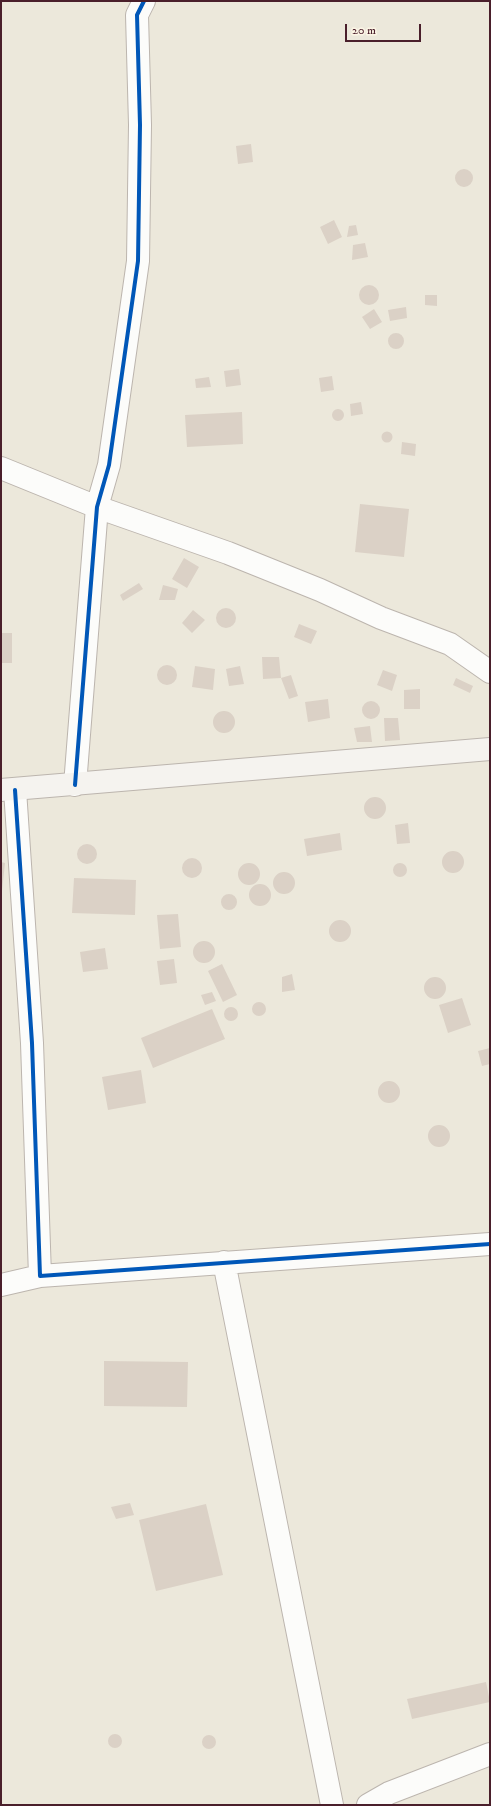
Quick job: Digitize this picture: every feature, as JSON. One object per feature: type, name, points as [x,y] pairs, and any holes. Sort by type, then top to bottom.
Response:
[{"type":"main road","points":[[8,790],[490,749]]},
{"type":"street","points":[[75,785],[97,507],[109,465],[138,261],[140,125],[137,15],[144,1]]},
{"type":"street","points":[[1,468],[97,507],[228,553],[320,590],[381,618],[450,644],[490,672]]},
{"type":"street","points":[[8,790],[32,1043],[40,1276]]},
{"type":"street","points":[[1,1285],[40,1276],[490,1244]]},
{"type":"street","points":[[224,1262],[332,1805]]},
{"type":"street","points":[[368,1805],[389,1793],[490,1756]]},
{"type":"building","points":[[251,144],[253,162],[238,164],[236,146]]},
{"type":"building","points":[[460,169],[468,169],[473,174],[471,185],[468,187],[460,187],[455,182],[455,174]]},
{"type":"building","points":[[334,220],[342,237],[328,244],[320,227]]},
{"type":"building","points":[[356,225],[358,235],[347,237],[349,226]]},
{"type":"building","points":[[365,243],[368,257],[352,260],[353,245]]},
{"type":"building","points":[[365,285],[373,285],[379,291],[379,299],[373,305],[365,305],[359,299],[359,291]]},
{"type":"building","points":[[425,295],[437,295],[437,306],[425,305]]},
{"type":"building","points":[[406,307],[407,318],[390,321],[388,310]]},
{"type":"building","points":[[374,309],[382,322],[370,329],[362,317]]},
{"type":"building","points":[[396,333],[402,335],[404,341],[402,347],[396,349],[390,347],[388,341],[390,335]]},
{"type":"building","points":[[239,369],[241,385],[226,387],[224,371]]},
{"type":"building","points":[[332,376],[334,390],[321,392],[319,378]]},
{"type":"building","points":[[209,377],[211,387],[196,388],[195,379]]},
{"type":"building","points":[[361,402],[363,414],[351,416],[350,404]]},
{"type":"building","points":[[338,409],[342,411],[344,415],[342,419],[338,421],[334,419],[332,415],[334,411]]},
{"type":"building","points":[[242,412],[243,444],[187,447],[185,415]]},
{"type":"building","points":[[387,431],[391,433],[393,437],[391,441],[387,443],[383,441],[381,437],[383,433]]},
{"type":"building","points":[[402,442],[416,444],[415,456],[401,454]]},
{"type":"building","points":[[360,504],[409,509],[404,557],[355,552]]},
{"type":"building","points":[[184,558],[199,567],[187,588],[172,579]]},
{"type":"building","points":[[139,583],[143,589],[123,601],[120,595]]},
{"type":"building","points":[[163,585],[178,589],[175,600],[159,600]]},
{"type":"building","points":[[226,608],[233,611],[236,618],[233,625],[226,628],[219,625],[216,618],[219,611]]},
{"type":"building","points":[[193,610],[205,620],[192,633],[182,623]]},
{"type":"building","points":[[299,624],[317,631],[311,644],[294,637]]},
{"type":"building","points":[[1,633],[12,633],[12,663],[1,663]]},
{"type":"building","points":[[262,657],[279,657],[281,678],[263,679]]},
{"type":"building","points":[[167,665],[174,668],[177,675],[174,682],[167,685],[160,682],[157,675],[160,668]]},
{"type":"building","points":[[195,666],[215,669],[213,690],[192,687]]},
{"type":"building","points":[[240,666],[244,684],[229,686],[226,669]]},
{"type":"building","points":[[383,670],[397,675],[392,691],[377,685]]},
{"type":"building","points":[[291,675],[298,696],[289,699],[281,678]]},
{"type":"building","points":[[456,678],[473,686],[470,693],[453,685]]},
{"type":"building","points":[[420,689],[420,709],[404,709],[404,690]]},
{"type":"building","points":[[328,699],[330,718],[308,722],[305,702]]},
{"type":"building","points":[[371,701],[377,704],[380,710],[377,716],[371,719],[365,716],[362,710],[365,704]]},
{"type":"building","points":[[224,711],[232,714],[235,722],[232,730],[224,733],[216,730],[213,722],[216,714]]},
{"type":"building","points":[[384,718],[398,718],[400,740],[385,741]]},
{"type":"building","points":[[370,726],[372,742],[357,742],[354,728]]},
{"type":"building","points":[[375,797],[383,800],[386,808],[383,816],[375,819],[367,816],[364,808],[367,800]]},
{"type":"building","points":[[408,823],[410,843],[397,844],[395,825]]},
{"type":"building","points":[[340,833],[342,850],[307,856],[304,839]]},
{"type":"building","points":[[87,844],[94,847],[97,854],[94,861],[87,864],[80,861],[77,854],[80,847]]},
{"type":"building","points":[[453,851],[461,854],[464,862],[461,870],[453,873],[445,870],[442,862],[445,854]]},
{"type":"building","points":[[192,858],[199,861],[202,868],[199,875],[192,878],[185,875],[182,868],[185,861]]},
{"type":"building","points":[[1,862],[5,863],[2,891],[1,891]]},
{"type":"building","points":[[249,863],[257,866],[260,874],[257,882],[249,885],[241,882],[238,874],[241,866]]},
{"type":"building","points":[[397,863],[403,863],[407,867],[407,873],[403,877],[397,877],[393,873],[393,867]]},
{"type":"building","points":[[284,872],[292,875],[295,883],[292,891],[284,894],[276,891],[273,883],[276,875]]},
{"type":"building","points":[[74,878],[136,880],[135,915],[72,913]]},
{"type":"building","points":[[260,884],[268,887],[271,895],[268,903],[260,906],[252,903],[249,895],[252,887]]},
{"type":"building","points":[[229,894],[236,899],[237,902],[232,909],[229,910],[222,905],[221,902],[226,895]]},
{"type":"building","points":[[178,914],[181,947],[160,949],[157,915]]},
{"type":"building","points":[[340,920],[348,923],[351,931],[348,939],[340,942],[332,939],[329,931],[332,923]]},
{"type":"building","points":[[204,941],[212,944],[215,952],[212,960],[204,963],[196,960],[193,952],[196,944]]},
{"type":"building","points":[[105,948],[108,969],[83,972],[80,952]]},
{"type":"building","points":[[174,959],[177,983],[160,985],[157,961]]},
{"type":"building","points":[[222,964],[237,995],[223,1002],[208,971]]},
{"type":"building","points":[[292,974],[295,990],[282,992],[282,977]]},
{"type":"building","points":[[435,977],[443,980],[446,988],[443,996],[435,999],[427,996],[424,988],[427,980]]},
{"type":"building","points":[[212,992],[216,1001],[205,1005],[201,995]]},
{"type":"building","points":[[462,998],[471,1025],[448,1033],[439,1005]]},
{"type":"building","points":[[256,1002],[262,1002],[266,1006],[266,1012],[262,1016],[256,1016],[252,1012],[252,1006]]},
{"type":"building","points":[[231,1007],[236,1009],[238,1014],[236,1019],[231,1021],[226,1019],[224,1014],[226,1009]]},
{"type":"building","points":[[212,1009],[225,1039],[153,1068],[141,1038]]},
{"type":"building","points":[[490,1048],[490,1064],[482,1066],[478,1051]]},
{"type":"building","points":[[141,1070],[146,1103],[108,1110],[102,1077]]},
{"type":"building","points":[[389,1081],[397,1084],[400,1092],[397,1100],[389,1103],[381,1100],[378,1092],[381,1084]]},
{"type":"building","points":[[439,1125],[447,1128],[450,1136],[447,1144],[439,1147],[431,1144],[428,1136],[431,1128]]},
{"type":"building","points":[[104,1361],[188,1362],[187,1407],[104,1406]]},
{"type":"building","points":[[130,1503],[134,1515],[116,1519],[111,1507]]},
{"type":"building","points":[[206,1504],[223,1575],[156,1591],[139,1520]]},
{"type":"building","points":[[486,1682],[490,1702],[412,1719],[407,1699]]},
{"type":"building","points":[[112,1734],[118,1734],[122,1738],[122,1744],[118,1748],[112,1748],[108,1744],[108,1738]]},
{"type":"building","points":[[206,1735],[212,1735],[216,1739],[216,1745],[212,1749],[206,1749],[202,1745],[202,1739]]},
{"type":"cycle path","points":[[75,785],[97,507],[109,465],[138,261],[140,125],[137,15],[144,1]]},
{"type":"cycle path","points":[[15,790],[32,1043],[40,1276],[490,1244]]}]
